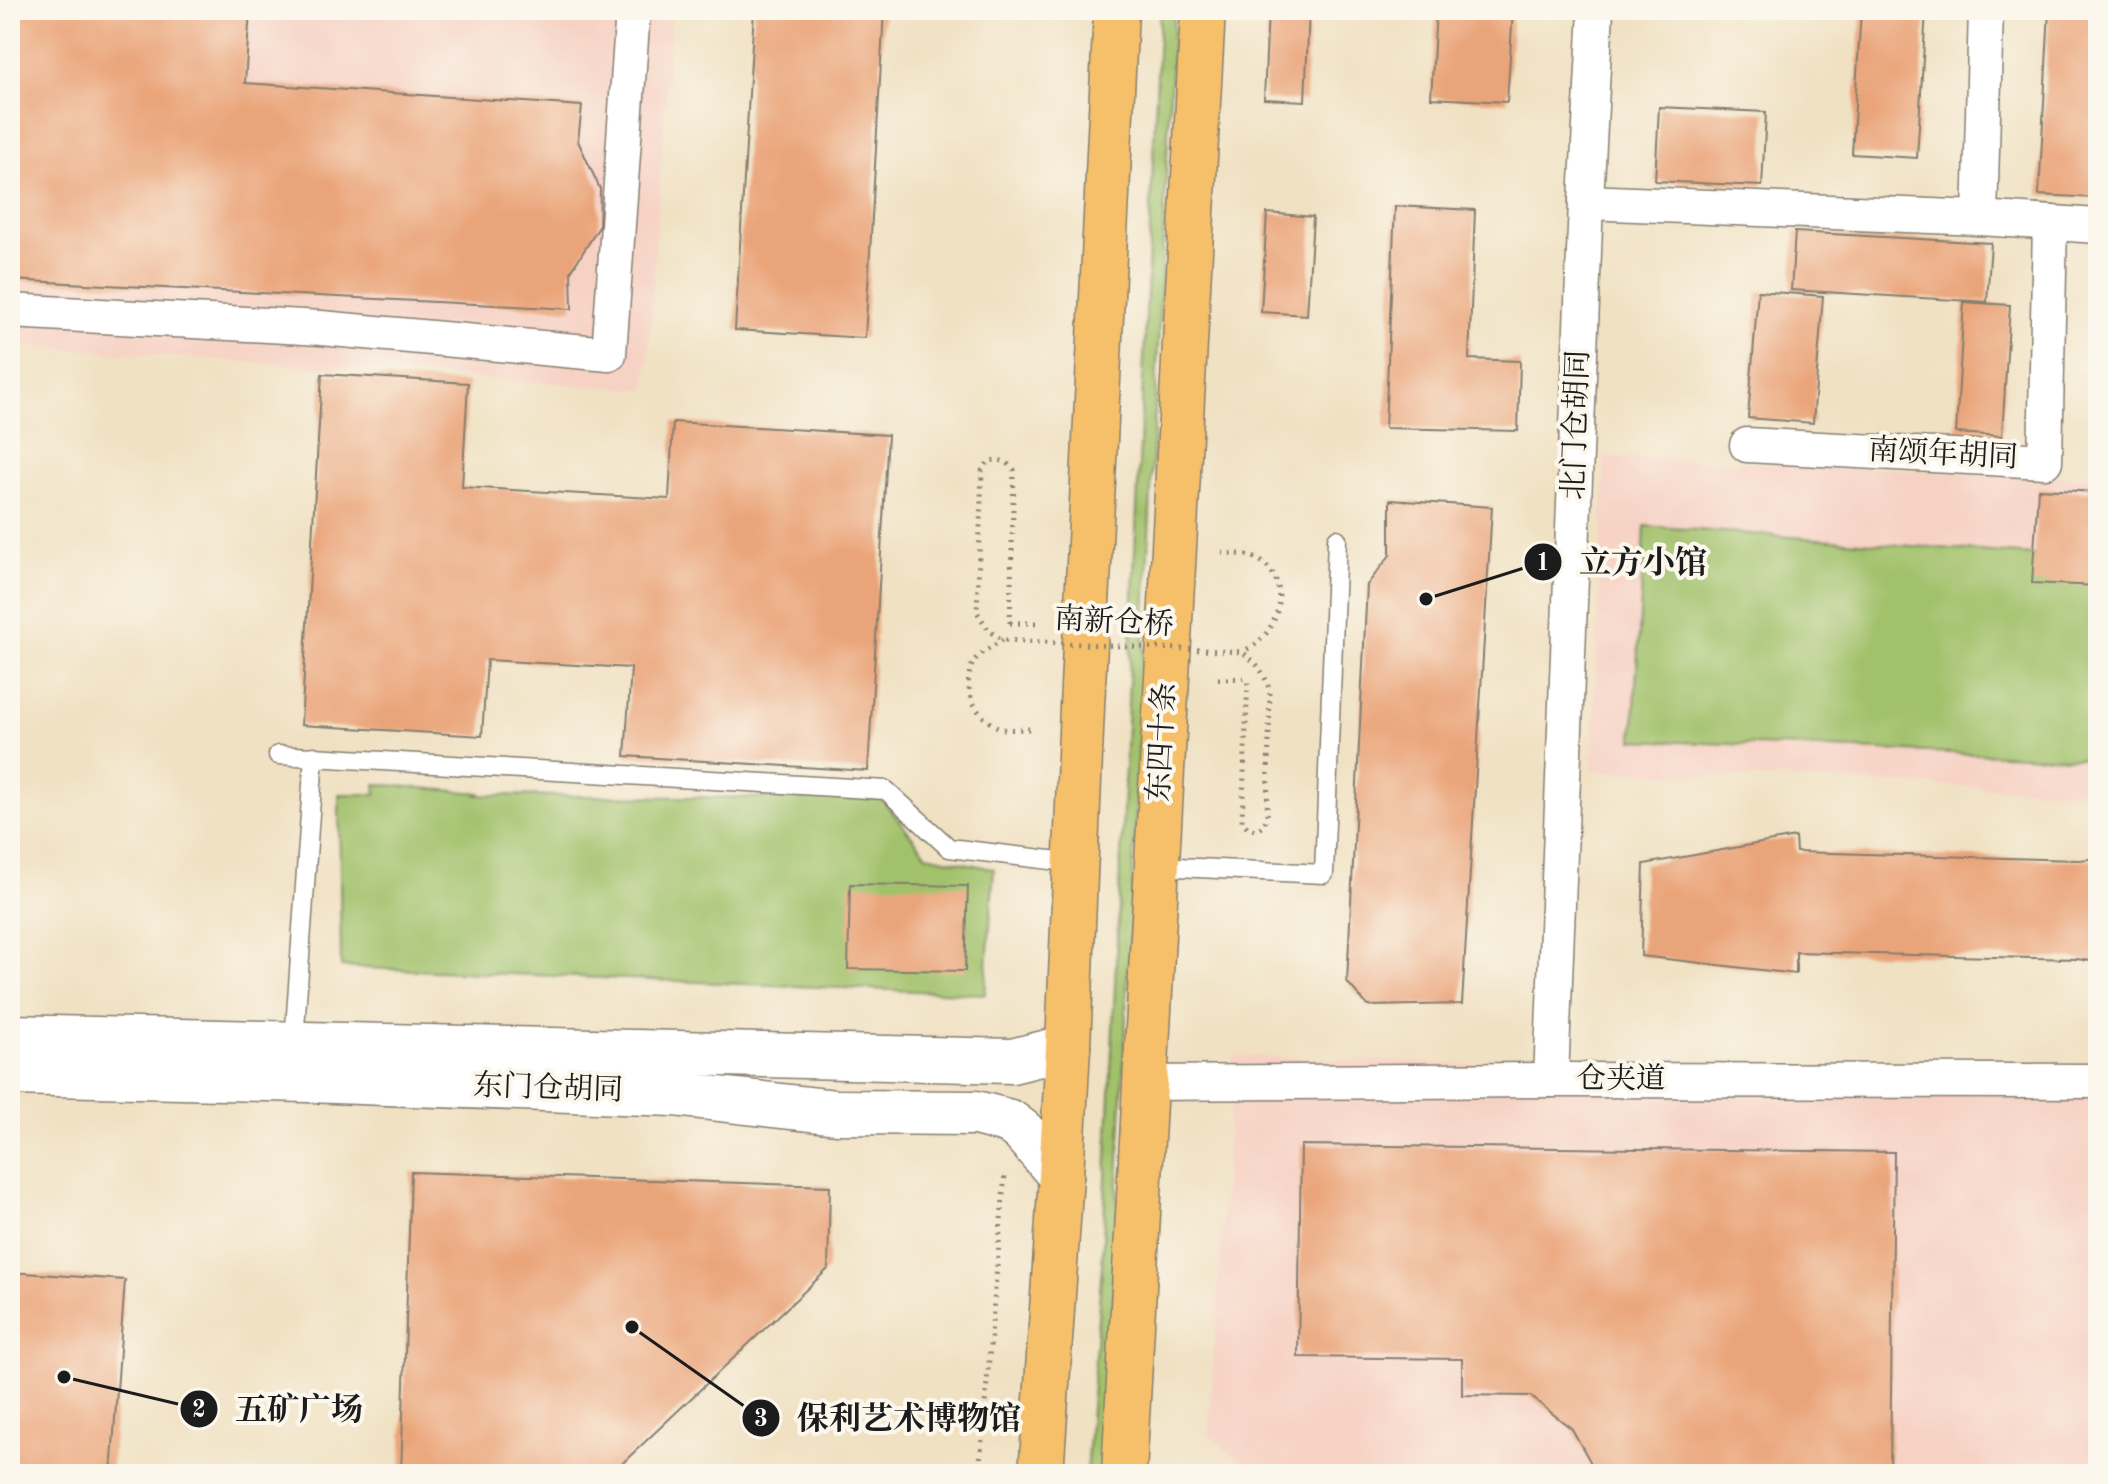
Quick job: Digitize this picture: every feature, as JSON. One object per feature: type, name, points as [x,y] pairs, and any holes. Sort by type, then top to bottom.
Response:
[{"type":"main road","points":[[1041,1474],[1068,1047],[1116,10]]},
{"type":"main road","name":"东四十条","points":[[1124,1474],[1203,10]]},
{"type":"street","points":[[10,311],[321,328],[609,354],[633,10]]},
{"type":"street","name":"北门仓胡同","points":[[1551,1080],[1596,10]]},
{"type":"street","points":[[1980,218],[1986,10]]},
{"type":"street","points":[[1586,202],[1980,218],[2098,226]]},
{"type":"street","name":"南颂年胡同","points":[[1747,445],[2045,461],[2050,223]]},
{"type":"street","name":"东门仓胡同","points":[[10,1037],[1012,1061],[1068,1047]]},
{"type":"street","name":"东门仓胡同","points":[[10,1073],[307,1080],[673,1094],[837,1112],[976,1113],[1010,1122]]},
{"type":"street","name":"仓夹道","points":[[1144,1083],[2098,1081]]},
{"type":"street","points":[[1010,1122],[1022,1131],[1061,1176]]},
{"type":"lane","points":[[1156,866],[1324,874],[1337,539]]},
{"type":"lane","points":[[278,755],[886,790],[949,848],[1076,863]]},
{"type":"lane","points":[[294,1043],[314,756]]},
{"type":"path","name":"南新仓桥","points":[[1036,623],[1010,623],[1014,470],[1009,463],[998,459],[989,461],[982,471],[977,612],[989,631],[1003,640],[1242,652]]},
{"type":"path","points":[[1218,679],[1248,678],[1242,821],[1248,828],[1256,830],[1263,826],[1267,818],[1270,691],[1264,672],[1255,660],[1242,652],[1258,643],[1270,629],[1277,614],[1279,597],[1269,568],[1258,559],[1243,554],[1222,553]]},
{"type":"path","points":[[1003,640],[974,662],[970,697],[979,712],[991,723],[1005,729],[1030,729]]},
{"type":"path","points":[[979,1474],[1010,1122]]},
{"type":"shaded area","points":[[10,10],[671,10],[646,390],[10,345]]},
{"type":"shaded area","points":[[1605,456],[2098,478],[2098,792],[1592,771]]},
{"type":"shaded area","points":[[1233,1055],[2098,1089],[2098,1474],[1258,1474],[1208,1435]]},
{"type":"green space","points":[[1160,10],[1174,10],[1114,1267],[1109,1474],[1086,1474],[1102,1265]]},
{"type":"green space","points":[[1645,526],[2098,560],[2098,759],[1633,740]]},
{"type":"green space","points":[[375,784],[480,793],[477,795],[882,799],[927,855],[994,869],[985,994],[341,967],[339,794],[376,794]]},
{"type":"building","points":[[10,10],[250,10],[245,83],[582,106],[578,141],[600,189],[599,227],[571,271],[572,309],[10,280]]},
{"type":"building","points":[[754,10],[884,10],[865,338],[735,330]]},
{"type":"building","points":[[1268,10],[1309,10],[1305,101],[1264,99]]},
{"type":"building","points":[[1436,10],[1513,10],[1507,102],[1431,98]]},
{"type":"building","points":[[1861,10],[1926,10],[1917,158],[1852,154]]},
{"type":"building","points":[[2049,10],[2098,10],[2098,198],[2039,195]]},
{"type":"building","points":[[1659,107],[1766,112],[1762,186],[1655,181]]},
{"type":"building","points":[[1395,206],[1475,210],[1469,359],[1520,361],[1518,431],[1385,428]]},
{"type":"building","points":[[1267,213],[1313,217],[1307,315],[1261,312]]},
{"type":"building","points":[[1795,232],[1991,243],[1987,302],[1791,290]]},
{"type":"building","points":[[1758,291],[1823,296],[1813,423],[1748,418]]},
{"type":"building","points":[[1964,302],[2010,305],[2002,436],[1956,433]]},
{"type":"building","points":[[322,374],[468,383],[462,487],[669,499],[673,422],[888,435],[868,771],[625,756],[631,668],[487,660],[482,736],[301,725]]},
{"type":"building","points":[[2038,489],[2098,492],[2098,586],[2032,583]]},
{"type":"building","points":[[1390,500],[1492,507],[1462,1004],[1368,1006],[1347,982],[1367,585],[1390,555]]},
{"type":"building","points":[[1795,837],[1796,852],[2098,858],[2098,962],[1796,952],[1796,974],[1641,956],[1644,864]]},
{"type":"building","points":[[850,884],[968,886],[965,971],[848,969]]},
{"type":"building","points":[[1301,1145],[1894,1152],[1890,1474],[1597,1474],[1572,1429],[1530,1396],[1462,1395],[1462,1359],[1298,1357]]},
{"type":"building","points":[[411,1172],[830,1186],[828,1269],[611,1474],[401,1474]]},
{"type":"building","points":[[10,1272],[125,1280],[111,1474],[10,1474]]},
{"type":"place","name":"立方小馆","points":[[1426,599]]},
{"type":"place","name":"保利艺术博物馆","points":[[632,1327]]},
{"type":"place","name":"五矿广场","points":[[64,1377]]}]
